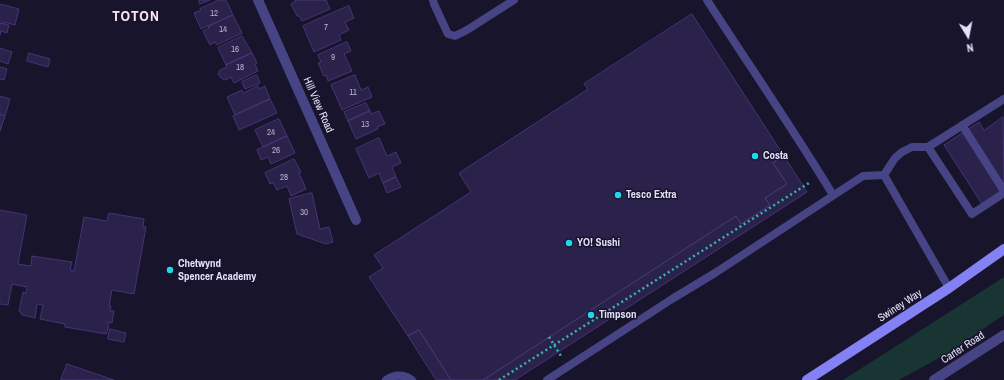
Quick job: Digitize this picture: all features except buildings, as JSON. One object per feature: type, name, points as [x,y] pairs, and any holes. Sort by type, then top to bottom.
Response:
[{"type":"street","name":"Hill View Road","points":[[258,0],[356,220]]},
{"type":"street","name":"Swiney Way","points":[[807,380],[949,288],[1004,249]]},
{"type":"street","name":"Carter Road","points":[[934,380],[1004,335]]},
{"type":"lane","points":[[433,0],[448,34],[455,36],[514,0]]},
{"type":"lane","points":[[707,0],[833,195]]},
{"type":"lane","points":[[884,175],[895,158],[902,152],[912,148],[928,147],[1004,99]]},
{"type":"lane","points":[[928,147],[972,214],[1004,192],[962,126]]},
{"type":"lane","points":[[547,380],[715,273],[863,176],[884,175]]},
{"type":"lane","points":[[884,175],[949,288]]},
{"type":"lane","points":[[386,380],[393,376],[402,375],[412,380]]},
{"type":"path","points":[[499,380],[822,176]]},
{"type":"green space","points":[[1004,277],[1004,315],[948,353],[899,380],[843,380]]},
{"type":"place","name":"Costa","points":[[755,156]]},
{"type":"place","name":"Tesco Extra","points":[[618,195]]},
{"type":"place","name":"YO! Sushi","points":[[569,243]]},
{"type":"place","name":"Chetwynd Spencer Academy","points":[[170,270]]},
{"type":"place","name":"Timpson","points":[[591,315]]},
{"type":"district","name":"TOTON","points":[[136,17]]}]
